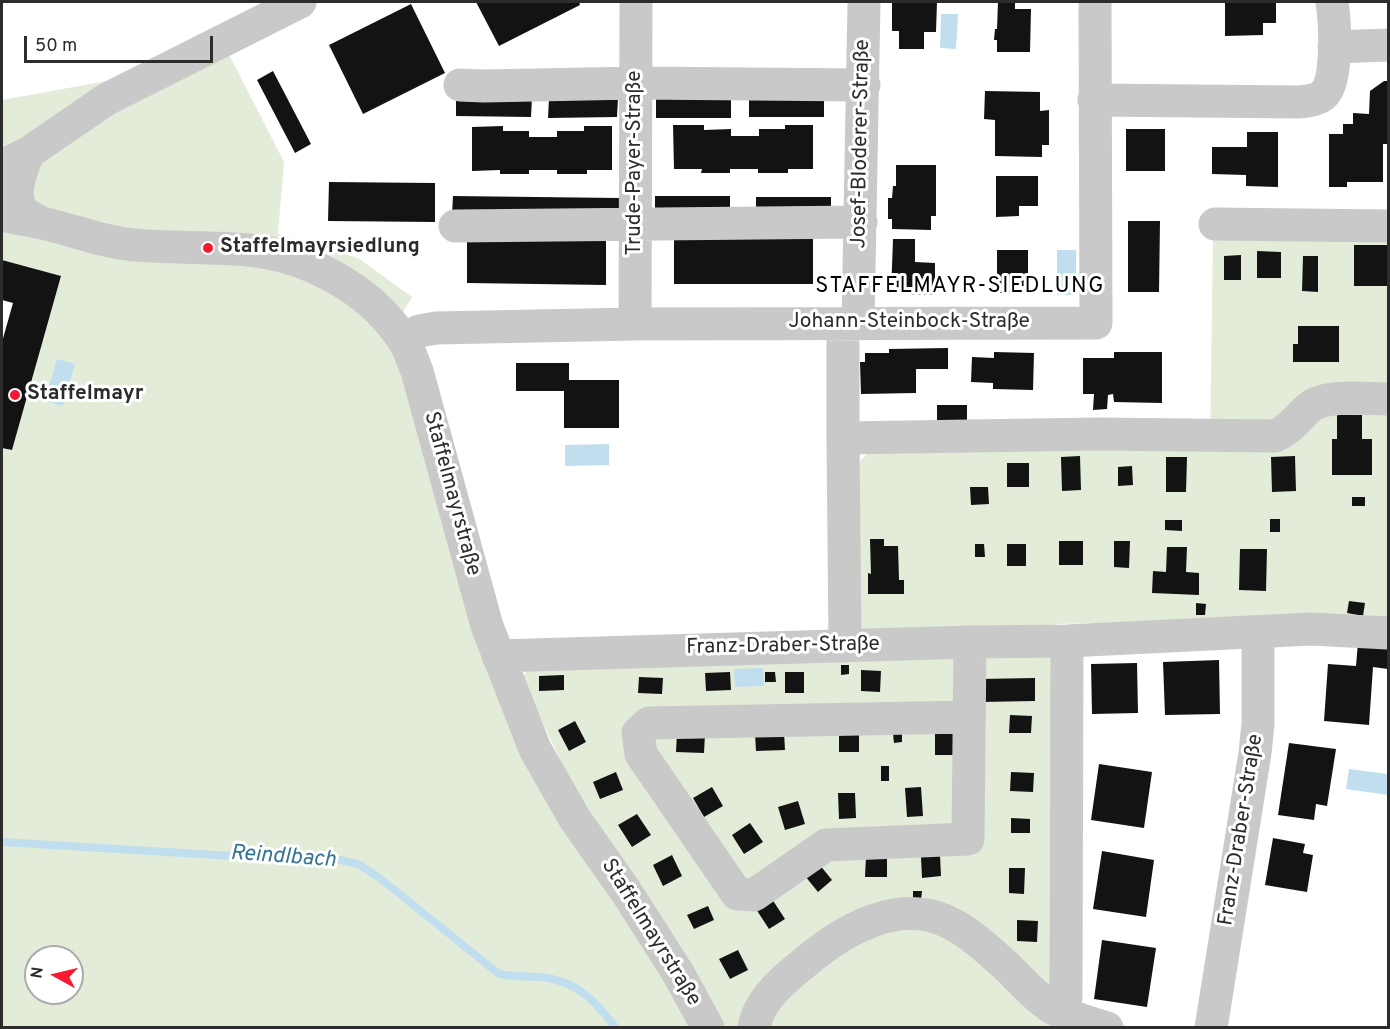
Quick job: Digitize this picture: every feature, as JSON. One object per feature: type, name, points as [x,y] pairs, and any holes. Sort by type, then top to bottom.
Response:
[{"type":"street","points":[[42,223],[22,212],[18,201],[19,180],[15,160],[107,99],[300,2]]},
{"type":"street","name":"Trude-Payer-Straße","points":[[634,324],[636,2]]},
{"type":"street","name":"Josef-Bloderer-Straße","points":[[845,646],[843,438],[850,324],[861,222],[864,2]]},
{"type":"street","name":"Johann-Steinbock-Straße","points":[[404,339],[419,331],[436,328],[634,324],[1096,323],[1095,2]]},
{"type":"street","points":[[1094,100],[1299,102],[1314,100],[1324,95],[1332,82],[1334,47],[1332,2]]},
{"type":"street","points":[[1334,47],[1389,45]]},
{"type":"street","points":[[460,85],[637,83],[864,85]]},
{"type":"street","name":"Staffelmayrstraße","points":[[2,215],[126,244],[250,250],[285,257],[316,268],[370,301],[390,321],[404,339],[417,371],[474,583],[498,656],[535,749],[575,819],[678,973],[708,1028]]},
{"type":"street","points":[[455,226],[861,222]]},
{"type":"street","points":[[1215,224],[1389,226]]},
{"type":"street","points":[[843,438],[1097,434],[1275,436],[1285,432],[1311,406],[1321,401],[1389,399]]},
{"type":"street","name":"Franz-Draber-Straße","points":[[498,656],[1067,641],[1311,629],[1389,633]]},
{"type":"street","name":"Franz-Draber-Straße","points":[[1211,1028],[1255,753],[1258,724],[1258,632]]},
{"type":"street","points":[[1066,998],[1067,641]]},
{"type":"street","points":[[968,717],[649,723],[638,733],[641,754],[737,894],[754,895],[826,845],[968,839],[970,642]]},
{"type":"street","points":[[754,1028],[766,1001],[780,982],[817,952],[858,926],[885,916],[912,914],[940,919],[977,940],[1050,1006],[1068,1015],[1107,1028]]},
{"type":"green space","points":[[217,31],[284,162],[278,234],[358,258],[412,297],[389,336],[405,371],[458,575],[700,1027],[2,1027],[2,448],[12,450],[61,276],[2,260],[2,100],[112,80]]},
{"type":"green space","points":[[1213,231],[1388,238],[1388,628],[1210,621],[1055,624],[1059,1002],[1130,1027],[721,1027],[568,776],[522,679],[529,666],[856,661],[860,461],[869,452],[1210,448]]},
{"type":"water","points":[[941,14],[958,14],[956,49],[940,48]]},
{"type":"water","points":[[1057,250],[1076,250],[1076,295],[1057,295]]},
{"type":"water","points":[[57,359],[75,364],[63,406],[45,401]]},
{"type":"water","points":[[609,444],[609,465],[565,466],[565,445]]},
{"type":"water","points":[[763,668],[764,686],[735,687],[734,669]]},
{"type":"water","points":[[1349,769],[1388,774],[1388,795],[1346,789]]},
{"type":"building","points":[[476,2],[579,2],[580,5],[499,46]]},
{"type":"building","points":[[892,2],[937,2],[936,32],[924,32],[924,49],[899,49],[899,31],[892,31]]},
{"type":"building","points":[[998,2],[1015,2],[1015,9],[1031,9],[1030,52],[997,52],[997,40],[994,40],[995,29],[997,29]]},
{"type":"building","points":[[1225,2],[1276,2],[1276,23],[1263,23],[1263,35],[1225,36]]},
{"type":"building","points":[[411,4],[445,73],[363,114],[329,45]]},
{"type":"building","points":[[273,71],[311,144],[295,153],[257,80]]},
{"type":"building","points":[[1384,81],[1388,81],[1388,144],[1383,144],[1383,182],[1347,182],[1347,187],[1329,187],[1329,134],[1343,134],[1343,124],[1353,124],[1353,113],[1369,114],[1370,91]]},
{"type":"building","points":[[985,91],[1040,92],[1040,111],[1049,110],[1049,145],[1042,145],[1042,157],[995,156],[995,120],[984,119]]},
{"type":"building","points":[[456,97],[532,97],[531,117],[456,116]]},
{"type":"building","points":[[749,97],[824,98],[824,117],[749,117]]},
{"type":"building","points":[[549,98],[618,98],[617,117],[548,118]]},
{"type":"building","points":[[656,98],[731,98],[731,118],[656,118]]},
{"type":"building","points":[[673,125],[704,125],[704,130],[731,129],[731,136],[759,136],[759,129],[785,129],[785,125],[813,125],[813,169],[788,169],[788,173],[758,173],[758,169],[730,169],[730,173],[701,173],[702,169],[674,169]]},
{"type":"building","points":[[503,126],[503,131],[529,131],[529,137],[557,137],[557,131],[584,131],[584,126],[612,126],[612,170],[587,170],[587,174],[557,174],[557,170],[529,170],[529,174],[500,174],[500,170],[472,171],[472,127]]},
{"type":"building","points":[[1126,129],[1165,129],[1165,171],[1126,171]]},
{"type":"building","points":[[1247,132],[1278,132],[1278,187],[1246,186],[1246,175],[1212,174],[1212,147],[1247,147]]},
{"type":"building","points":[[896,165],[936,165],[936,216],[931,216],[931,230],[892,229],[892,219],[888,219],[888,198],[892,198],[893,186],[896,186]]},
{"type":"building","points":[[996,176],[1038,176],[1038,206],[1019,206],[1019,216],[996,217]]},
{"type":"building","points":[[329,182],[435,183],[435,222],[328,221]]},
{"type":"building","points":[[453,196],[619,198],[619,217],[452,215]]},
{"type":"building","points":[[655,196],[730,196],[730,216],[655,215]]},
{"type":"building","points":[[756,197],[831,197],[831,216],[756,216]]},
{"type":"building","points":[[1128,221],[1160,221],[1159,292],[1128,292]]},
{"type":"building","points":[[674,232],[813,232],[813,284],[674,284]]},
{"type":"building","points":[[467,238],[606,240],[606,285],[467,283]]},
{"type":"building","points":[[893,239],[915,239],[915,262],[935,263],[935,295],[891,294]]},
{"type":"building","points":[[1354,245],[1388,245],[1388,286],[1354,286]]},
{"type":"building","points":[[997,250],[1028,250],[1028,286],[1016,286],[1016,293],[997,293]]},
{"type":"building","points":[[1257,251],[1281,252],[1281,278],[1257,278]]},
{"type":"building","points":[[1241,255],[1241,280],[1224,280],[1224,256]]},
{"type":"building","points":[[1303,256],[1318,256],[1318,292],[1302,291]]},
{"type":"building","name":"Staffelmayr","points":[[2,260],[61,276],[12,450],[2,448],[2,342],[13,303],[2,300]]},
{"type":"building","points":[[1298,326],[1339,326],[1339,362],[1293,362],[1293,344],[1298,344]]},
{"type":"building","points":[[948,348],[948,369],[916,369],[916,393],[861,394],[860,362],[865,362],[865,353],[889,353],[889,349]]},
{"type":"building","points":[[994,352],[1034,353],[1033,390],[993,389],[993,383],[971,382],[972,357],[994,358]]},
{"type":"building","points":[[1114,352],[1162,352],[1162,403],[1114,402],[1113,394],[1108,395],[1107,409],[1093,410],[1094,394],[1083,394],[1083,358],[1114,358]]},
{"type":"building","points":[[516,363],[569,363],[569,380],[619,380],[619,428],[564,428],[564,391],[516,391]]},
{"type":"building","points":[[937,405],[967,405],[967,425],[937,424]]},
{"type":"building","points":[[1337,415],[1362,415],[1362,439],[1372,439],[1372,475],[1332,475],[1332,439],[1337,439]]},
{"type":"building","points":[[1080,456],[1081,490],[1062,491],[1061,457]]},
{"type":"building","points":[[1295,456],[1296,491],[1272,492],[1271,457]]},
{"type":"building","points":[[1166,457],[1187,457],[1186,492],[1166,492]]},
{"type":"building","points":[[1007,463],[1029,463],[1029,487],[1007,487]]},
{"type":"building","points":[[1132,466],[1133,485],[1118,486],[1118,467]]},
{"type":"building","points":[[970,487],[988,487],[989,504],[971,505]]},
{"type":"building","points":[[1352,497],[1365,497],[1365,506],[1352,506]]},
{"type":"building","points":[[1270,519],[1280,519],[1280,532],[1270,532]]},
{"type":"building","points":[[1165,520],[1182,520],[1182,531],[1165,530]]},
{"type":"building","points":[[870,539],[884,539],[884,546],[898,546],[899,580],[904,580],[904,594],[868,594],[868,573],[871,574]]},
{"type":"building","points":[[1059,541],[1083,541],[1083,565],[1059,565]]},
{"type":"building","points":[[1114,541],[1130,541],[1129,568],[1114,567]]},
{"type":"building","points":[[975,544],[984,544],[985,557],[975,557]]},
{"type":"building","points":[[1007,544],[1026,544],[1026,566],[1007,566]]},
{"type":"building","points":[[1167,547],[1187,547],[1186,572],[1199,573],[1199,595],[1152,593],[1153,571],[1166,572]]},
{"type":"building","points":[[1240,549],[1267,549],[1266,591],[1239,590]]},
{"type":"building","points":[[1349,601],[1365,603],[1363,616],[1347,613]]},
{"type":"building","points":[[1196,603],[1206,604],[1205,615],[1196,615]]},
{"type":"building","points":[[1358,642],[1388,644],[1388,669],[1373,667],[1369,725],[1324,721],[1328,664],[1356,666]]},
{"type":"building","points":[[1219,660],[1220,714],[1165,715],[1163,662]]},
{"type":"building","points":[[1137,663],[1138,713],[1092,714],[1091,664]]},
{"type":"building","points":[[841,665],[849,665],[849,674],[841,675]]},
{"type":"building","points":[[861,670],[881,671],[880,692],[861,691]]},
{"type":"building","points":[[730,672],[731,690],[706,691],[705,673]]},
{"type":"building","points":[[765,672],[775,672],[776,682],[765,682]]},
{"type":"building","points":[[785,672],[804,672],[804,693],[785,693]]},
{"type":"building","points":[[564,675],[564,690],[539,691],[539,676]]},
{"type":"building","points":[[639,677],[663,678],[662,694],[638,693]]},
{"type":"building","points":[[1035,678],[1035,701],[980,702],[979,679]]},
{"type":"building","points":[[1010,715],[1032,716],[1031,733],[1009,733]]},
{"type":"building","points":[[575,721],[586,742],[569,751],[558,730]]},
{"type":"building","points":[[859,730],[859,752],[839,752],[839,731]]},
{"type":"building","points":[[935,730],[953,730],[953,755],[935,755]]},
{"type":"building","points":[[784,732],[785,750],[756,751],[755,733]]},
{"type":"building","points":[[677,733],[705,734],[704,753],[676,752]]},
{"type":"building","points":[[893,734],[902,734],[902,742],[894,743]]},
{"type":"building","points":[[1289,743],[1336,749],[1327,806],[1316,804],[1314,820],[1278,815]]},
{"type":"building","points":[[1099,764],[1152,772],[1144,828],[1091,820]]},
{"type":"building","points":[[881,766],[889,766],[889,781],[881,781]]},
{"type":"building","points":[[616,772],[623,790],[600,799],[593,782]]},
{"type":"building","points":[[1011,772],[1034,773],[1033,792],[1010,791]]},
{"type":"building","points":[[712,787],[723,806],[704,817],[693,798]]},
{"type":"building","points":[[921,787],[923,816],[907,817],[905,788]]},
{"type":"building","points":[[838,793],[855,793],[856,818],[839,819]]},
{"type":"building","points":[[798,801],[805,824],[785,830],[778,807]]},
{"type":"building","points":[[637,814],[651,835],[632,847],[618,825]]},
{"type":"building","points":[[1011,818],[1030,819],[1030,833],[1011,833]]},
{"type":"building","points":[[750,823],[763,842],[744,854],[732,835]]},
{"type":"building","points":[[1273,838],[1305,844],[1303,853],[1313,855],[1307,892],[1265,885]]},
{"type":"building","points":[[1102,851],[1154,860],[1146,917],[1093,909]]},
{"type":"building","points":[[672,855],[682,876],[663,886],[653,865]]},
{"type":"building","points":[[940,855],[941,876],[922,878],[921,857]]},
{"type":"building","points":[[866,856],[887,856],[887,877],[865,877]]},
{"type":"building","points":[[819,864],[832,880],[818,892],[805,876]]},
{"type":"building","points":[[1009,868],[1025,868],[1024,894],[1009,893]]},
{"type":"building","points":[[913,891],[922,891],[921,900],[913,899]]},
{"type":"building","points":[[770,896],[785,919],[769,929],[754,906]]},
{"type":"building","points":[[708,906],[714,920],[694,929],[687,915]]},
{"type":"building","points":[[1017,920],[1038,921],[1037,942],[1017,941]]},
{"type":"building","points":[[1102,940],[1156,948],[1147,1007],[1094,999]]},
{"type":"building","points":[[738,950],[748,970],[730,979],[719,959]]},
{"type":"waterway","name":"Reindlbach","points":[[2,842],[340,860],[358,864],[381,879],[499,974],[541,977],[565,983],[593,1001],[616,1028]]},
{"type":"place","name":"Staffelmayrsiedlung","points":[[208,248]]},
{"type":"place","name":"Staffelmayr","points":[[15,395]]},
{"type":"district","name":"STAFFELMAYR-SIEDLUNG","points":[[960,288]]}]
